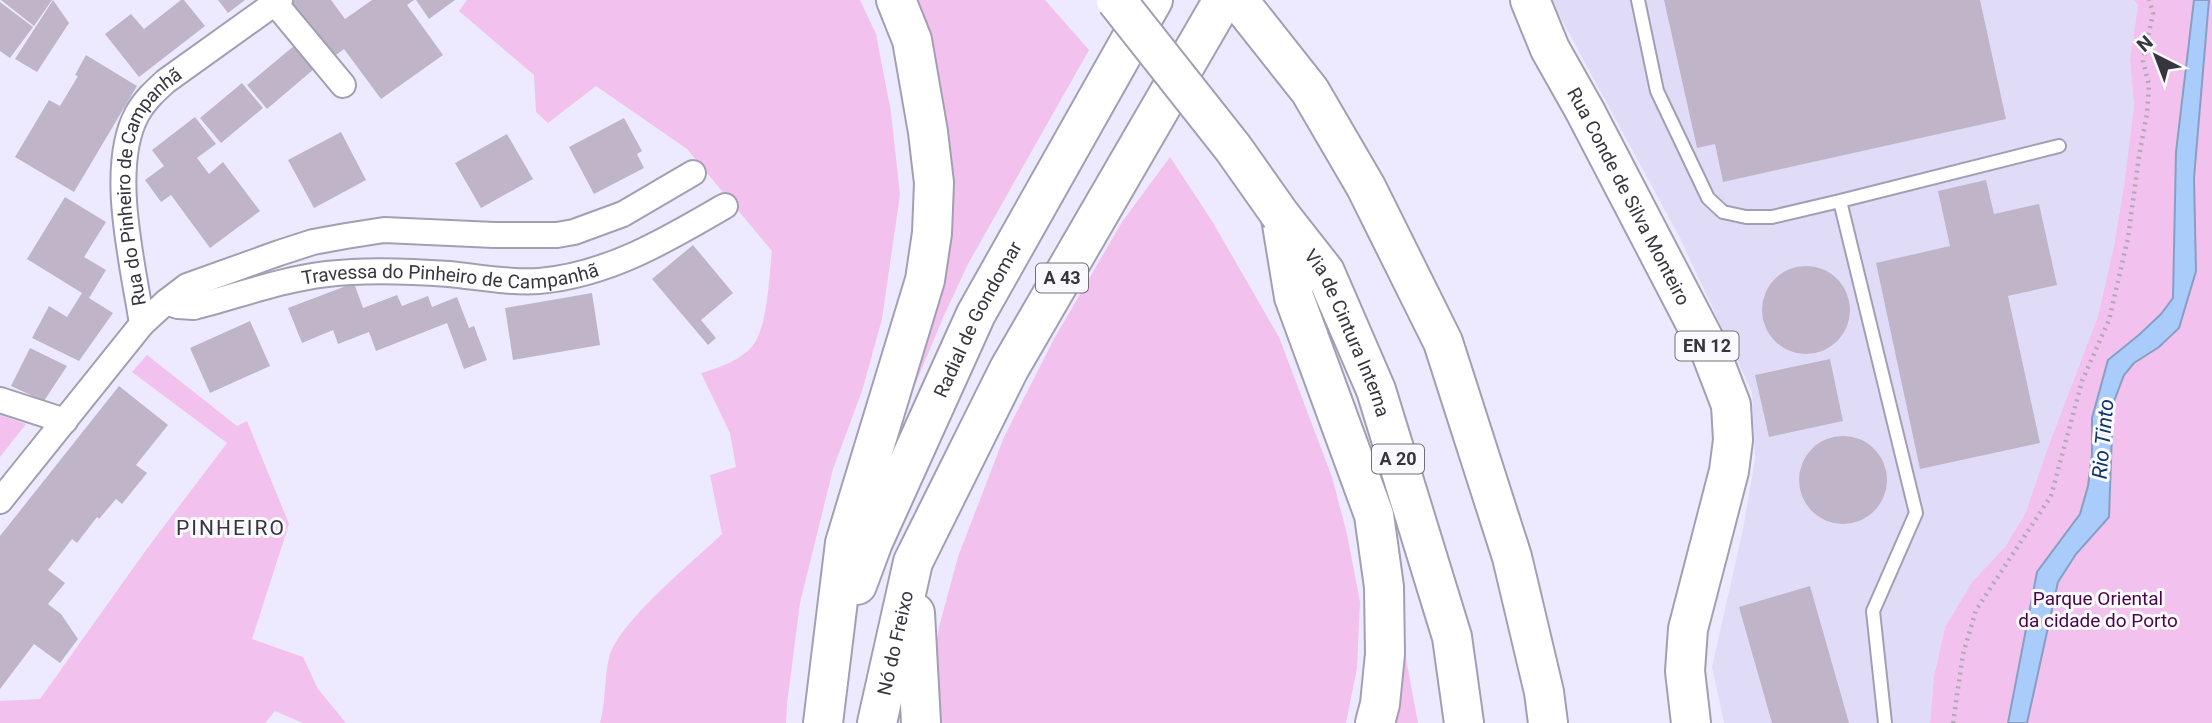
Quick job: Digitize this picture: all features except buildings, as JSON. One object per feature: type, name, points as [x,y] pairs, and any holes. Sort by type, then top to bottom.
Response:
[{"type":"main road","points":[[831,652],[845,543],[925,280],[932,233],[934,183],[928,132],[912,40],[896,0]]},
{"type":"main road","name":"Via de Cintura Interna","points":[[1116,0],[1233,148],[1325,272],[1376,390],[1451,637],[1464,723]]},
{"type":"main road","name":"Radial de Gondomar","points":[[831,652],[873,542],[976,314],[1153,0]]},
{"type":"main road","name":"A 43","points":[[913,562],[1009,369],[1223,0]]},
{"type":"main road","points":[[1238,0],[1310,91],[1366,187],[1443,342],[1512,557],[1549,712]]},
{"type":"main road","name":"Rua Conde de Silva Monteiro","points":[[1530,0],[1550,49],[1711,353],[1731,405],[1733,440],[1729,471],[1688,629],[1685,671],[1691,723]]},
{"type":"main road","points":[[1281,216],[1294,297],[1374,515],[1384,587],[1385,654],[1380,704],[1375,723]]},
{"type":"main road","points":[[913,562],[921,723]]},
{"type":"main road","name":"Nó do Freixo","points":[[877,723],[913,562]]},
{"type":"main road","name":"A 43","points":[[823,723],[831,652]]},
{"type":"street","name":"Rua do Pinheiro de Campanhã","points":[[0,501],[142,324],[122,189],[123,163],[129,134],[137,113],[150,96],[166,81],[277,2],[343,85]]},
{"type":"street","name":"Travessa do Pinheiro de Campanhã","points":[[142,324],[187,286],[313,242],[384,230],[557,235],[574,232],[623,214],[693,173]]},
{"type":"street","name":"Travessa do Pinheiro de Campanhã","points":[[166,302],[194,307],[326,274],[394,271],[512,281],[550,279],[603,268],[666,241],[725,206]]},
{"type":"street","points":[[0,400],[65,421]]},
{"type":"lane","points":[[1638,0],[1657,92],[1708,198],[1723,212],[1746,217],[1772,217],[2059,146]]},
{"type":"lane","points":[[1840,201],[1916,513],[1873,611],[1885,723]]},
{"type":"path","points":[[1953,723],[1963,654],[1976,610],[2051,496],[2082,381],[2109,320],[2128,238],[2147,114],[2149,85],[2143,61],[2153,13],[2149,0]]},
{"type":"shaded area","points":[[1551,0],[2134,0],[2138,5],[2130,60],[2134,106],[2124,185],[2098,316],[2050,442],[2043,475],[2026,512],[2005,547],[1972,582],[1945,627],[1934,676],[1930,723],[1724,723],[1712,667],[1743,529],[1755,459],[1752,392],[1680,238]]},
{"type":"green space","points":[[467,0],[860,0],[876,34],[891,112],[900,195],[882,319],[862,391],[833,469],[800,603],[786,723],[600,723],[607,666],[615,643],[641,610],[722,534],[710,475],[736,467],[730,433],[701,373],[737,359],[754,344],[765,312],[772,251],[687,149],[596,86],[548,123],[536,112],[534,75],[459,11]]},
{"type":"green space","points":[[906,0],[1045,0],[1089,50],[968,264],[885,457],[939,260]]},
{"type":"green space","name":"Parque Oriental da cidade do Porto","points":[[2134,0],[2212,0],[2212,723],[1930,723],[1934,676],[1945,627],[1972,582],[2005,547],[2026,512],[2098,316],[2114,246],[2134,106],[2130,60],[2138,5]]},
{"type":"green space","points":[[1170,157],[1212,221],[1279,337],[1332,477],[1347,534],[1360,602],[1357,668],[1346,723],[935,723],[931,677],[939,627],[958,557],[1004,437],[1054,339],[1122,222]]},
{"type":"green space","points":[[147,355],[237,426],[247,421],[289,524],[252,639],[303,657],[318,689],[346,723],[303,723],[275,711],[265,723],[0,723],[0,701],[40,699],[146,550],[227,443],[132,372]]},
{"type":"green space","points":[[0,415],[26,424],[0,457]]},
{"type":"green space","points":[[1397,610],[1418,723],[1384,723]]},
{"type":"water","name":"Rio Tinto","points":[[2194,0],[2209,0],[2194,178],[2196,271],[2179,328],[2159,347],[2134,363],[2124,375],[2113,404],[2109,517],[2076,554],[2058,582],[2027,723],[2008,723],[2037,572],[2080,514],[2088,486],[2092,455],[2092,418],[2108,360],[2161,314],[2173,298],[2176,152]]},
{"type":"district","name":"PINHEIRO","points":[[231,528]]}]
